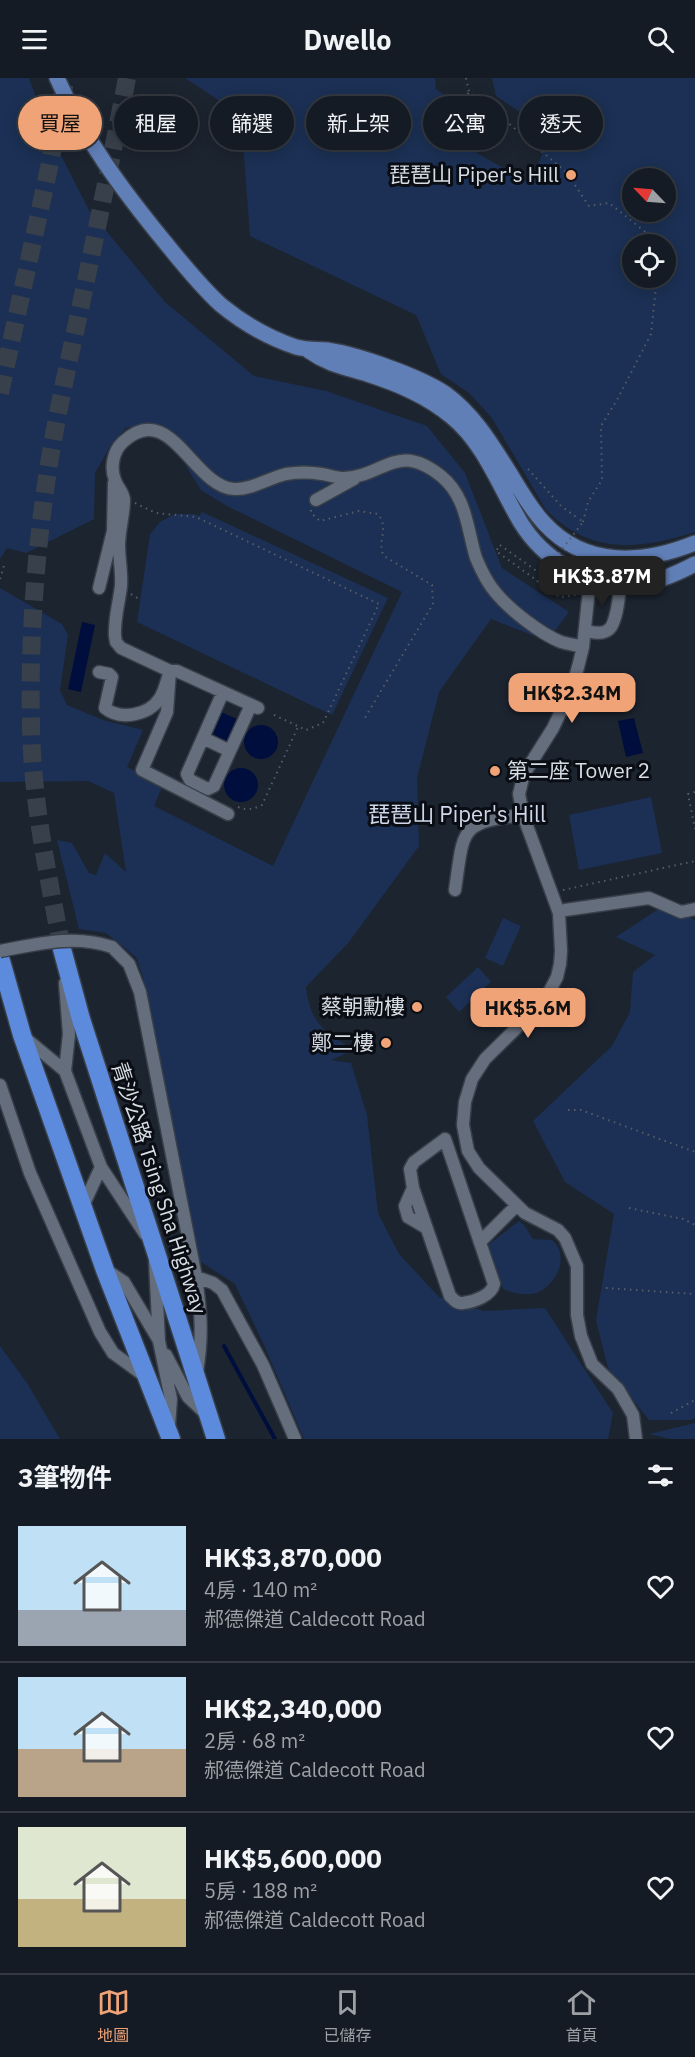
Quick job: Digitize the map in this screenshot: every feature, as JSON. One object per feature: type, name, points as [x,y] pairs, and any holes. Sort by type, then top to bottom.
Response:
[{"type":"highway","name":"青沙公路 Tsing Sha Highway","points":[[62,949],[81,1019],[216,1439]]},
{"type":"highway","points":[[0,956],[22,1035],[105,1270],[161,1408],[166,1436]]},
{"type":"main road","points":[[57,78],[93,144],[141,212],[193,277],[240,319],[277,340],[309,351],[324,361],[404,387],[453,418],[477,446],[522,524],[535,541],[563,565],[590,579],[619,585],[652,582],[695,564]]},
{"type":"main road","points":[[309,351],[327,350],[388,368],[421,380],[447,395],[471,417],[485,434],[544,523],[565,541],[601,557],[620,560],[643,558],[674,551],[695,543]]},
{"type":"street","points":[[99,588],[113,531],[113,459],[118,448],[130,437],[146,431],[156,431],[166,435],[209,478],[223,487],[234,489],[287,474],[313,473],[339,478],[360,475]]},
{"type":"street","points":[[316,500],[378,467],[410,460],[423,465],[441,477],[456,492],[476,557],[484,576],[496,594],[525,619],[551,636],[562,642],[583,647]]},
{"type":"street","points":[[114,479],[124,498],[119,544],[121,580],[115,630],[116,639],[121,648],[170,671],[177,671],[255,706],[214,786],[208,789],[190,780],[187,774],[223,692]]},
{"type":"street","points":[[585,631],[607,632],[616,617],[620,574],[617,567],[601,557],[590,579],[579,667],[563,709],[548,738],[524,774],[519,794],[523,815],[559,913],[561,958],[557,977],[552,989],[537,1010],[478,1069],[468,1090],[463,1125],[472,1159],[517,1205],[534,1219],[558,1230],[565,1239],[577,1266],[577,1315],[581,1336],[592,1364],[618,1389],[633,1415],[636,1439]]},
{"type":"street","points":[[99,672],[112,677],[105,708],[120,715],[141,714],[157,702],[170,671]]},
{"type":"street","points":[[170,671],[167,712],[142,770],[230,809]]},
{"type":"street","points":[[203,738],[230,751]]},
{"type":"street","points":[[455,890],[462,846],[468,832],[480,822],[488,819],[523,815]]},
{"type":"street","points":[[559,913],[565,910],[649,898],[681,912],[695,909]]},
{"type":"street","points":[[0,956],[64,940],[97,942],[112,947],[129,964],[140,992],[196,1277],[201,1309],[202,1340],[196,1377]]},
{"type":"street","points":[[62,949],[69,1034],[65,1071],[101,1167],[157,1252],[154,1271],[159,1341],[171,1399],[166,1436]]},
{"type":"street","points":[[22,1035],[65,1071]]},
{"type":"street","points":[[0,1085],[30,1173],[100,1332],[113,1353],[149,1379]]},
{"type":"street","points":[[445,1139],[494,1284],[493,1290],[488,1294],[463,1303],[455,1302],[450,1296],[413,1188],[410,1169],[414,1162],[463,1125]]},
{"type":"street","points":[[83,1206],[101,1167]]},
{"type":"street","points":[[480,1242],[517,1205]]},
{"type":"street","points":[[105,1270],[124,1282],[159,1341],[188,1397],[209,1417]]},
{"type":"street","points":[[196,1277],[213,1283],[222,1290],[263,1365],[295,1439]]},
{"type":"path","points":[[466,78],[469,92],[566,172],[589,206],[609,203],[648,234]]},
{"type":"path","points":[[466,96],[469,92]]},
{"type":"path","points":[[537,582],[583,522],[588,502],[602,480],[601,426],[651,334],[656,288]]},
{"type":"path","points":[[528,469],[561,506],[583,522]]},
{"type":"path","points":[[124,498],[156,513],[196,517],[379,604],[322,723],[306,730],[255,706]]},
{"type":"path","points":[[316,500],[311,505],[311,513],[320,521],[359,511],[378,514],[383,521],[384,535],[381,549],[384,556],[432,585],[433,604],[363,721]]},
{"type":"path","points":[[500,545],[566,592],[575,595],[560,597],[537,582],[496,551],[500,545]]},
{"type":"path","points":[[0,579],[5,562]]},
{"type":"path","points":[[230,809],[254,809],[261,805],[297,726]]},
{"type":"path","points":[[695,792],[687,795],[695,829]]},
{"type":"path","points":[[562,890],[695,861]]},
{"type":"path","points":[[568,1110],[581,1110],[695,1152]]},
{"type":"path","points":[[629,1208],[683,1219],[695,1226]]},
{"type":"path","points":[[606,1288],[695,1294]]},
{"type":"path","points":[[671,1413],[695,1400]]},
{"type":"shaded area","points":[[0,78],[29,78],[35,96],[18,96],[18,150],[58,150],[89,210],[165,302],[254,376],[326,391],[427,426],[465,473],[502,568],[569,612],[547,641],[491,619],[439,692],[417,778],[419,846],[349,942],[306,987],[315,1019],[327,1032],[354,1050],[331,1060],[351,1063],[367,1115],[378,1213],[399,1254],[439,1297],[484,1311],[545,1308],[613,1413],[608,1439],[304,1439],[235,1284],[198,1260],[172,1137],[143,977],[136,957],[106,933],[79,929],[57,840],[72,843],[89,873],[96,875],[105,853],[126,872],[114,793],[88,781],[0,782],[0,588],[62,624],[68,635],[60,690],[67,705],[103,720],[143,730],[127,767],[163,785],[154,806],[273,866],[402,592],[227,506],[201,490],[180,453],[167,442],[153,423],[126,428],[111,445],[95,473],[94,519],[26,553],[7,548],[0,559]]},
{"type":"shaded area","points":[[185,78],[435,78],[436,89],[446,96],[423,96],[423,150],[472,150],[530,183],[544,150],[603,150],[603,96],[519,96],[519,111],[507,103],[507,96],[496,96],[492,78],[695,78],[695,532],[654,542],[616,545],[580,535],[563,525],[546,510],[492,418],[469,393],[441,374],[416,315],[250,236],[243,150],[294,150],[294,96],[212,96]]},
{"type":"shaded area","points":[[202,512],[388,598],[332,715],[137,622],[150,534],[160,522],[175,514],[199,516]]},
{"type":"shaded area","points":[[82,622],[95,625],[81,692],[68,689]]},
{"type":"shaded area","points":[[221,712],[239,720],[229,742],[211,734]]},
{"type":"shaded area","points":[[634,718],[643,753],[626,757],[618,721]]},
{"type":"shaded area","points":[[261,725],[273,730],[278,742],[273,754],[261,759],[249,754],[244,742],[249,730]]},
{"type":"shaded area","points":[[241,768],[253,773],[258,785],[253,797],[241,802],[229,797],[224,785],[229,773]]},
{"type":"shaded area","points":[[651,797],[662,853],[579,870],[569,815]]},
{"type":"shaded area","points":[[660,908],[695,920],[695,1418],[691,1420],[649,1420],[608,1368],[596,1320],[614,1214],[565,1182],[533,1121],[612,1046],[630,1012],[633,972],[655,955],[616,937]]},
{"type":"shaded area","points":[[503,918],[521,926],[503,966],[485,958]]},
{"type":"shaded area","points":[[478,967],[491,982],[459,1012],[446,997]]},
{"type":"shaded area","points":[[519,1221],[533,1239],[552,1240],[560,1254],[561,1262],[555,1277],[550,1284],[536,1293],[519,1294],[503,1289],[488,1245]]},
{"type":"shaded area","points":[[0,1346],[27,1383],[60,1439],[0,1439]]},
{"type":"shaded area","points":[[695,1423],[695,1439],[671,1439],[649,1434]]},
{"type":"waterway","points":[[224,1346],[275,1439]]},
{"type":"tunnel","points":[[62,949],[42,838],[32,753],[31,663],[36,570],[55,431],[127,78]]},
{"type":"tunnel","points":[[0,393],[49,168],[65,81]]},
{"type":"place","name":"琵琶山 Piper's Hill","points":[[571,175]]},
{"type":"place","name":"第二座 Tower 2","points":[[495,771]]},
{"type":"place","name":"蔡朝勳樓","points":[[417,1007]]},
{"type":"place","name":"鄭二樓","points":[[386,1043]]},
{"type":"district","name":"琵琶山 Piper's Hill","points":[[457,814]]}]
